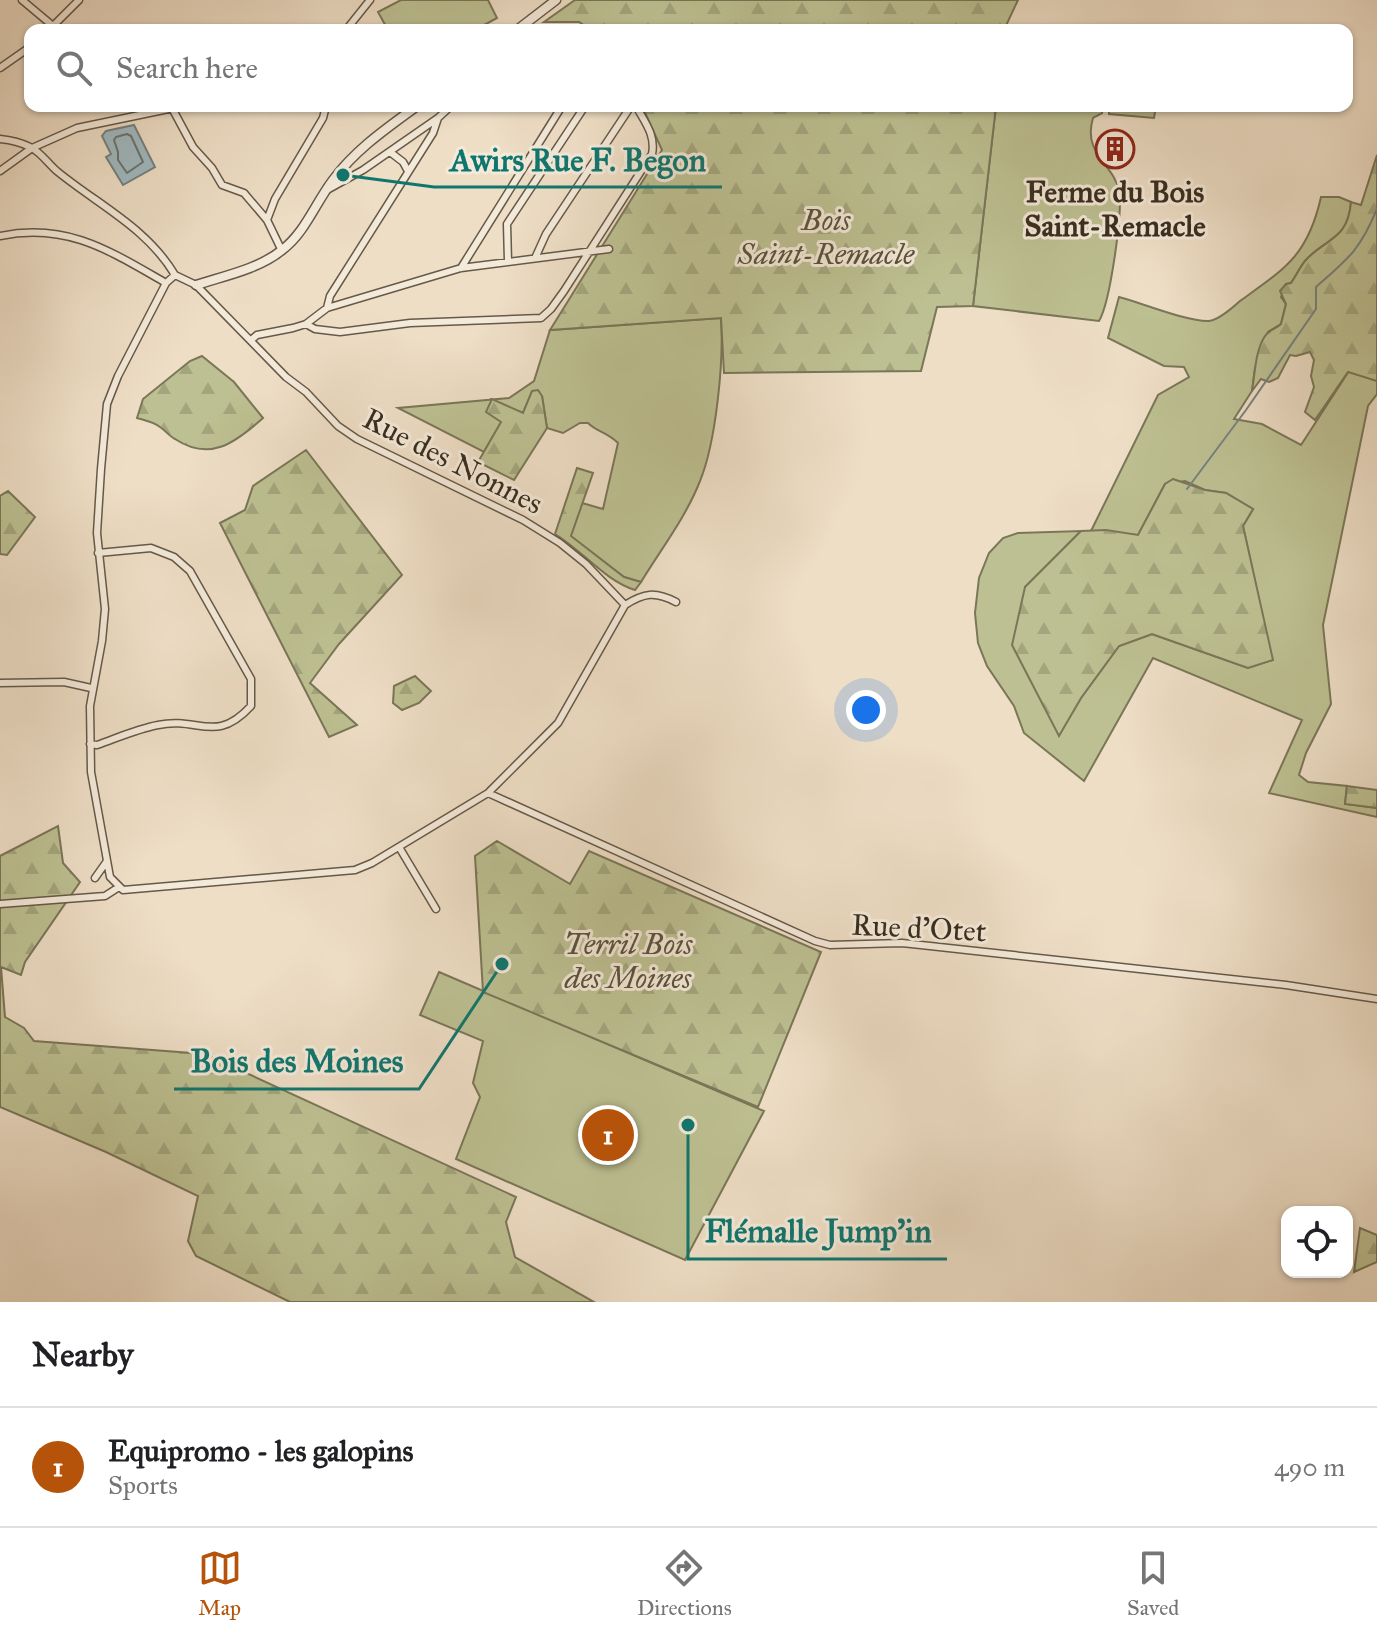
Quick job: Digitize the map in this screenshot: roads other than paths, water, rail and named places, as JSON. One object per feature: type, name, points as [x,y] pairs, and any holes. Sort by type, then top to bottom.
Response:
[{"type":"street","points":[[22,0],[47,24]]},
{"type":"street","points":[[55,24],[79,0]]},
{"type":"street","points":[[351,24],[370,0]]},
{"type":"street","points":[[525,24],[556,0]]},
{"type":"street","points":[[0,68],[24,51]]},
{"type":"street","points":[[0,171],[32,148],[77,128],[153,112]]},
{"type":"street","points":[[174,112],[193,147],[222,185],[244,193],[267,220],[282,251]]},
{"type":"street","points":[[267,220],[275,199],[324,112]]},
{"type":"street","points":[[196,285],[253,266],[282,251],[298,234],[324,192],[351,159],[373,138],[409,112]]},
{"type":"street","points":[[324,192],[363,170],[444,112]]},
{"type":"street","points":[[461,268],[558,112]]},
{"type":"street","points":[[508,261],[507,224],[581,112]]},
{"type":"street","points":[[536,256],[546,234],[629,112]]},
{"type":"street","points":[[306,324],[315,329],[340,332],[410,323],[541,318],[551,309],[652,154],[652,135],[637,112]]},
{"type":"street","points":[[327,308],[330,296],[433,133],[438,118]]},
{"type":"street","points":[[0,139],[32,148],[58,172],[111,209],[146,238],[164,257],[175,275],[166,283],[122,366],[107,404],[98,510],[104,622],[91,688],[91,772],[110,877],[123,890],[355,870],[372,863],[488,793],[558,723],[625,605],[638,596],[656,593],[676,602]]},
{"type":"street","points":[[390,152],[403,162],[408,171]]},
{"type":"street","points":[[351,159],[363,170]]},
{"type":"street","points":[[0,236],[44,232],[76,237],[103,247],[166,283]]},
{"type":"street","points":[[251,340],[257,335],[306,324],[327,308],[461,268],[609,249]]},
{"type":"street","name":"Rue des Nonnes","points":[[175,275],[196,285],[338,426],[357,439],[466,495],[523,520],[560,543],[586,564],[625,605]]},
{"type":"street","points":[[90,744],[97,745],[165,724],[223,728],[238,720],[251,706],[251,679],[190,571],[174,557],[151,548],[98,553]]},
{"type":"street","points":[[0,683],[64,682],[91,688]]},
{"type":"street","name":"Rue d'Otet","points":[[488,793],[830,945],[916,944],[1286,985],[1377,999]]},
{"type":"street","points":[[399,847],[436,909]]},
{"type":"street","points":[[95,878],[107,861]]},
{"type":"street","points":[[0,904],[105,896],[119,887]]},
{"type":"water","points":[[134,125],[155,167],[123,185],[106,157],[111,154],[102,136],[106,131]]},
{"type":"waterway","points":[[1187,489],[1316,309],[1316,287],[1352,252],[1377,209]]},
{"type":"place","name":"Ferme du Bois Saint-Remacle","points":[[1115,149]]},
{"type":"place","name":"Awirs Rue F. Begon","points":[[343,175]]},
{"type":"place","name":"Bois des Moines","points":[[502,964]]},
{"type":"place","name":"Flémalle Jump'in","points":[[688,1125]]},
{"type":"place","name":"Equipromo - les galopins","points":[[608,1135]]},
{"type":"park label","name":"Bois Saint-Remacle","points":[[826,237]]},
{"type":"park label","name":"Terril Bois des Moines","points":[[628,961]]}]
